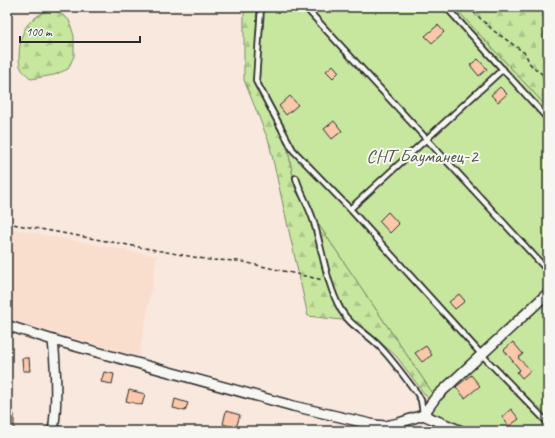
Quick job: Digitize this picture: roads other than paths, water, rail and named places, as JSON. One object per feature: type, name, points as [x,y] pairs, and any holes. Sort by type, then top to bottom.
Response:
[{"type":"street","points":[[7,324],[53,340],[293,406],[385,426],[423,415],[436,397],[548,293]]},
{"type":"street","points":[[53,340],[56,392],[56,408],[53,431]]},
{"type":"street","points":[[423,415],[461,431]]},
{"type":"lane","points":[[261,7],[256,81],[293,150],[350,209],[482,355],[548,423]]},
{"type":"lane","points":[[305,7],[548,271]]},
{"type":"lane","points":[[446,7],[548,119]]},
{"type":"lane","points":[[350,209],[503,69]]},
{"type":"lane","points":[[296,178],[316,226],[325,268],[342,311],[356,328],[378,345],[417,393],[421,400],[423,415]]},
{"type":"park label","name":"СНТ Бауманец-2","points":[[422,155]]}]
